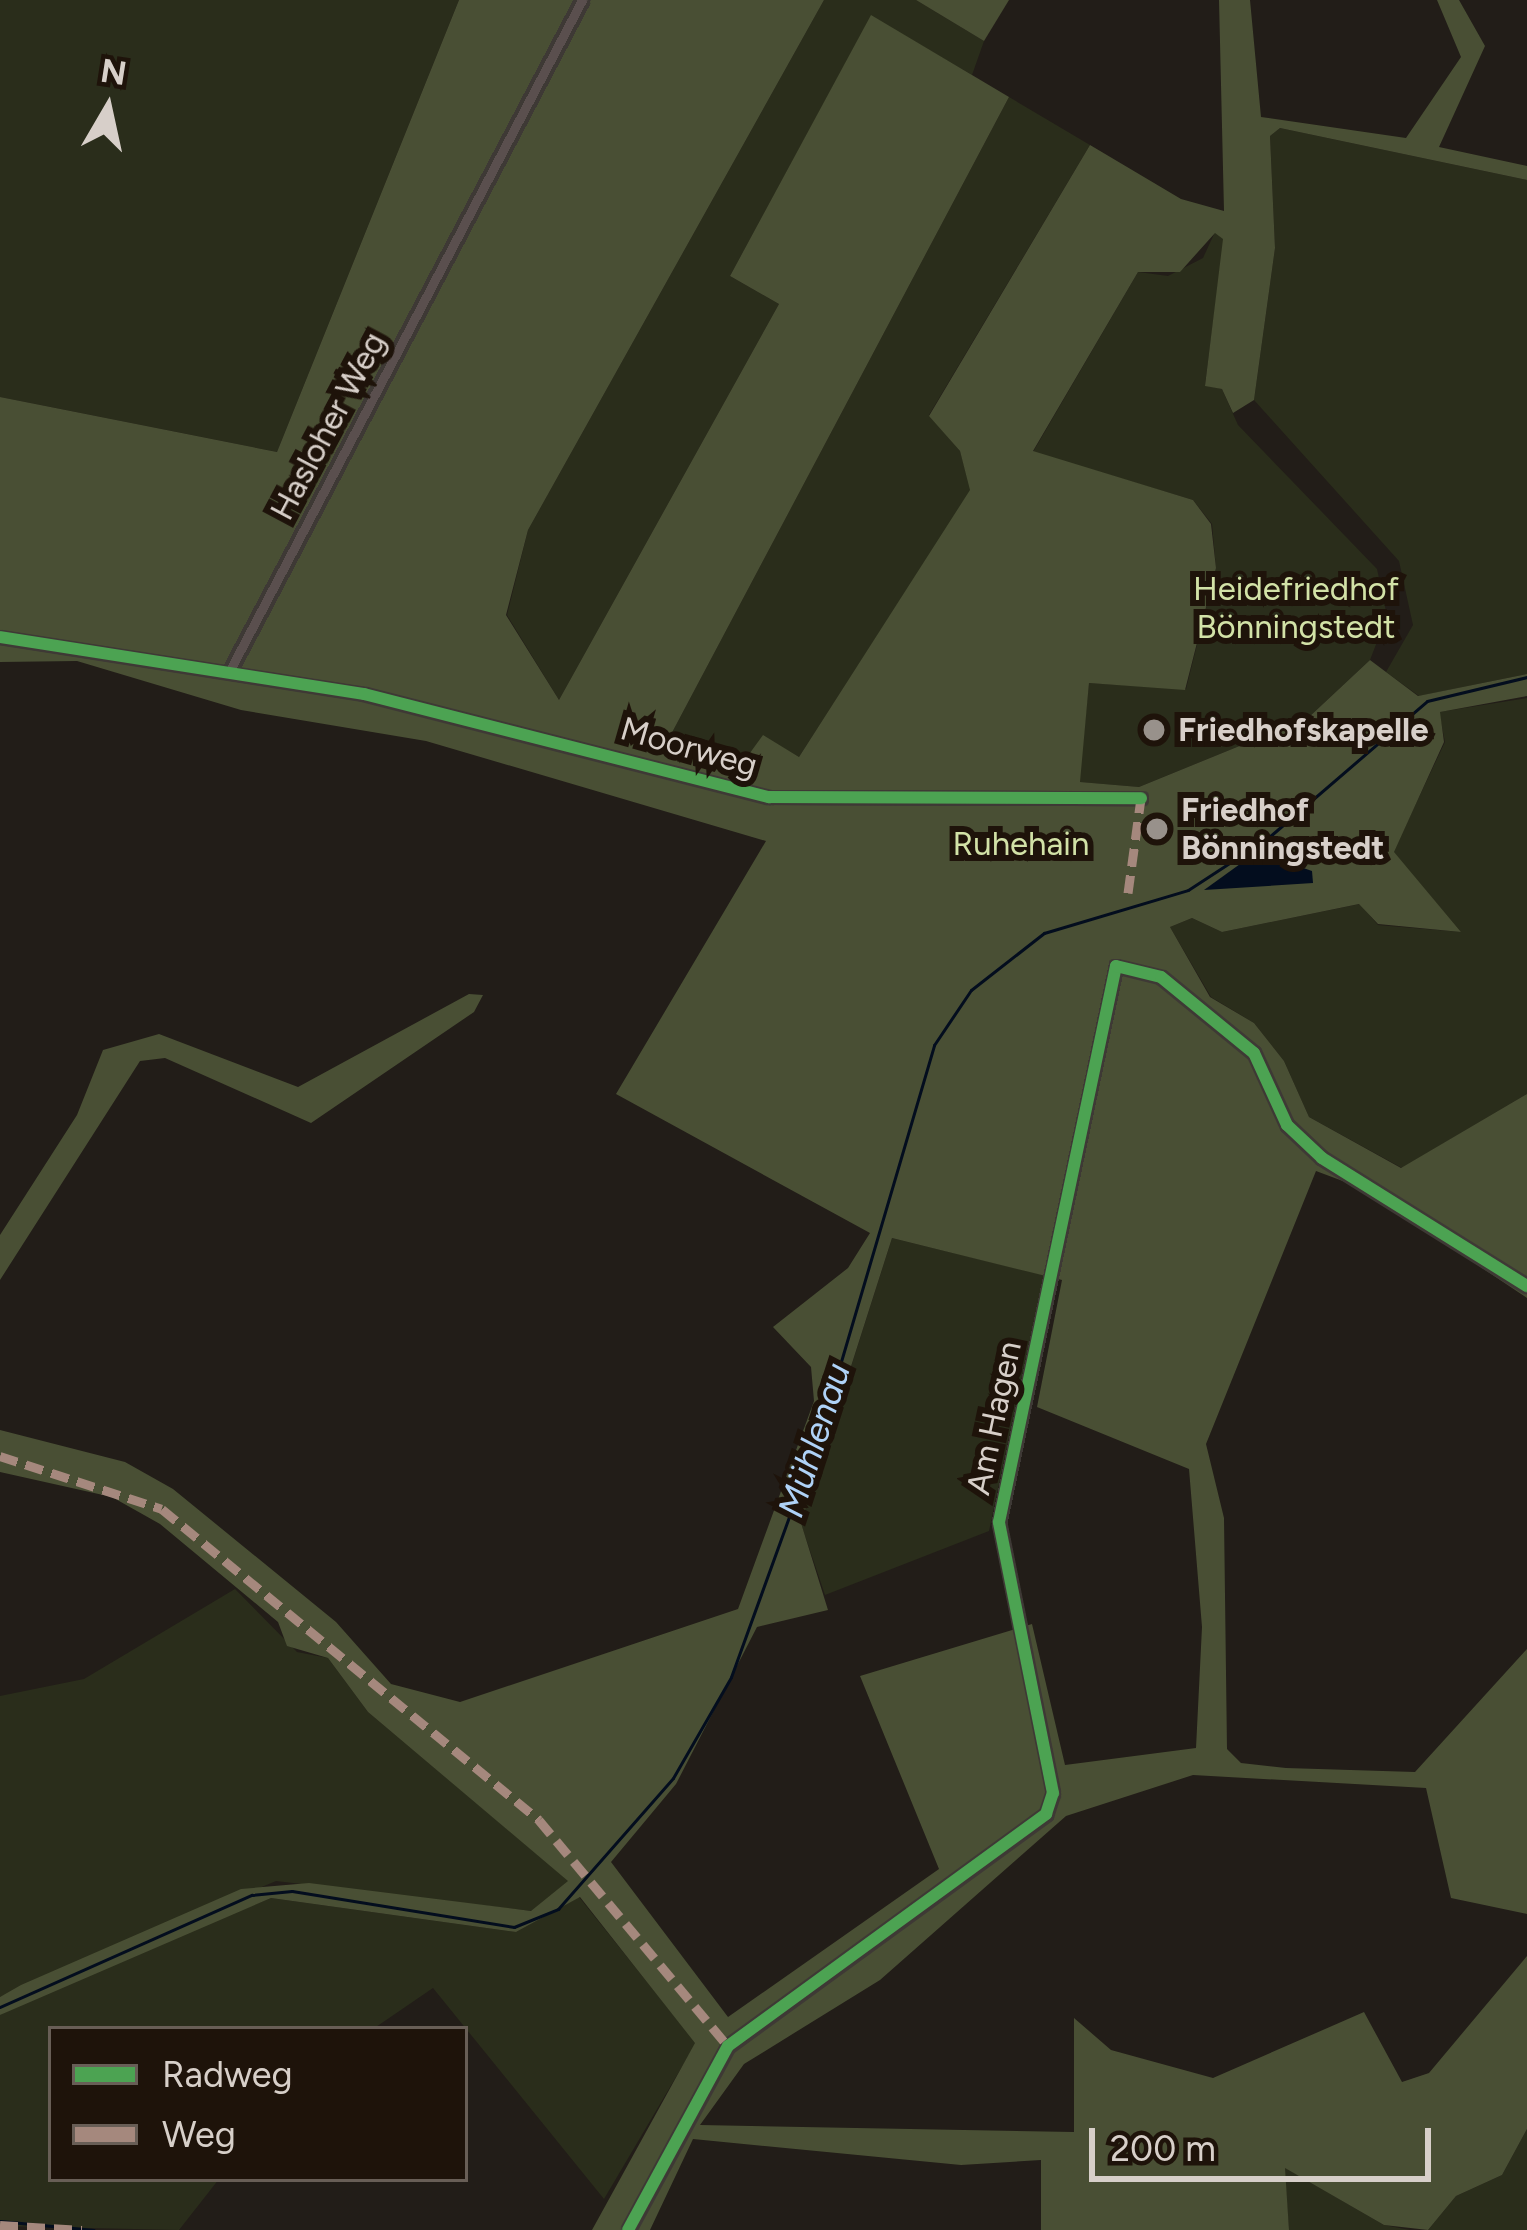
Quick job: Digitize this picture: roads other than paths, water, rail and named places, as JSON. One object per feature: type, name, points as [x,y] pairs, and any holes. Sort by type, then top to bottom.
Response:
[{"type":"street","name":"Hasloher Weg","points":[[230,670],[582,0]]},
{"type":"street","points":[[0,638],[230,670]]},
{"type":"street","name":"Moorweg","points":[[230,670],[529,730],[769,797],[976,789],[1141,798]]},
{"type":"street","name":"Am Hagen","points":[[628,2230],[728,2046],[1046,1814],[1053,1793],[999,1522],[1116,966],[1162,977],[1254,1053],[1287,1125],[1322,1158],[1527,1286]]},
{"type":"water","points":[[1247,859],[1277,859],[1312,871],[1313,883],[1204,890]]},
{"type":"waterway","name":"Mühlenau","points":[[0,2007],[252,1895],[292,1891],[514,1927],[558,1909],[673,1778],[731,1677],[822,1426],[934,1045],[971,990],[1044,933],[1188,890],[1269,837],[1427,701],[1527,677]]},
{"type":"waterway","points":[[0,2221],[94,2230]]},
{"type":"place","name":"Friedhofskapelle","points":[[1154,730]]},
{"type":"place","name":"Friedhof Bönningstedt","points":[[1157,829]]},
{"type":"park label","name":"Heidefriedhof Bönningstedt","points":[[1296,608]]},
{"type":"park label","name":"Ruhehain","points":[[1021,844]]}]
